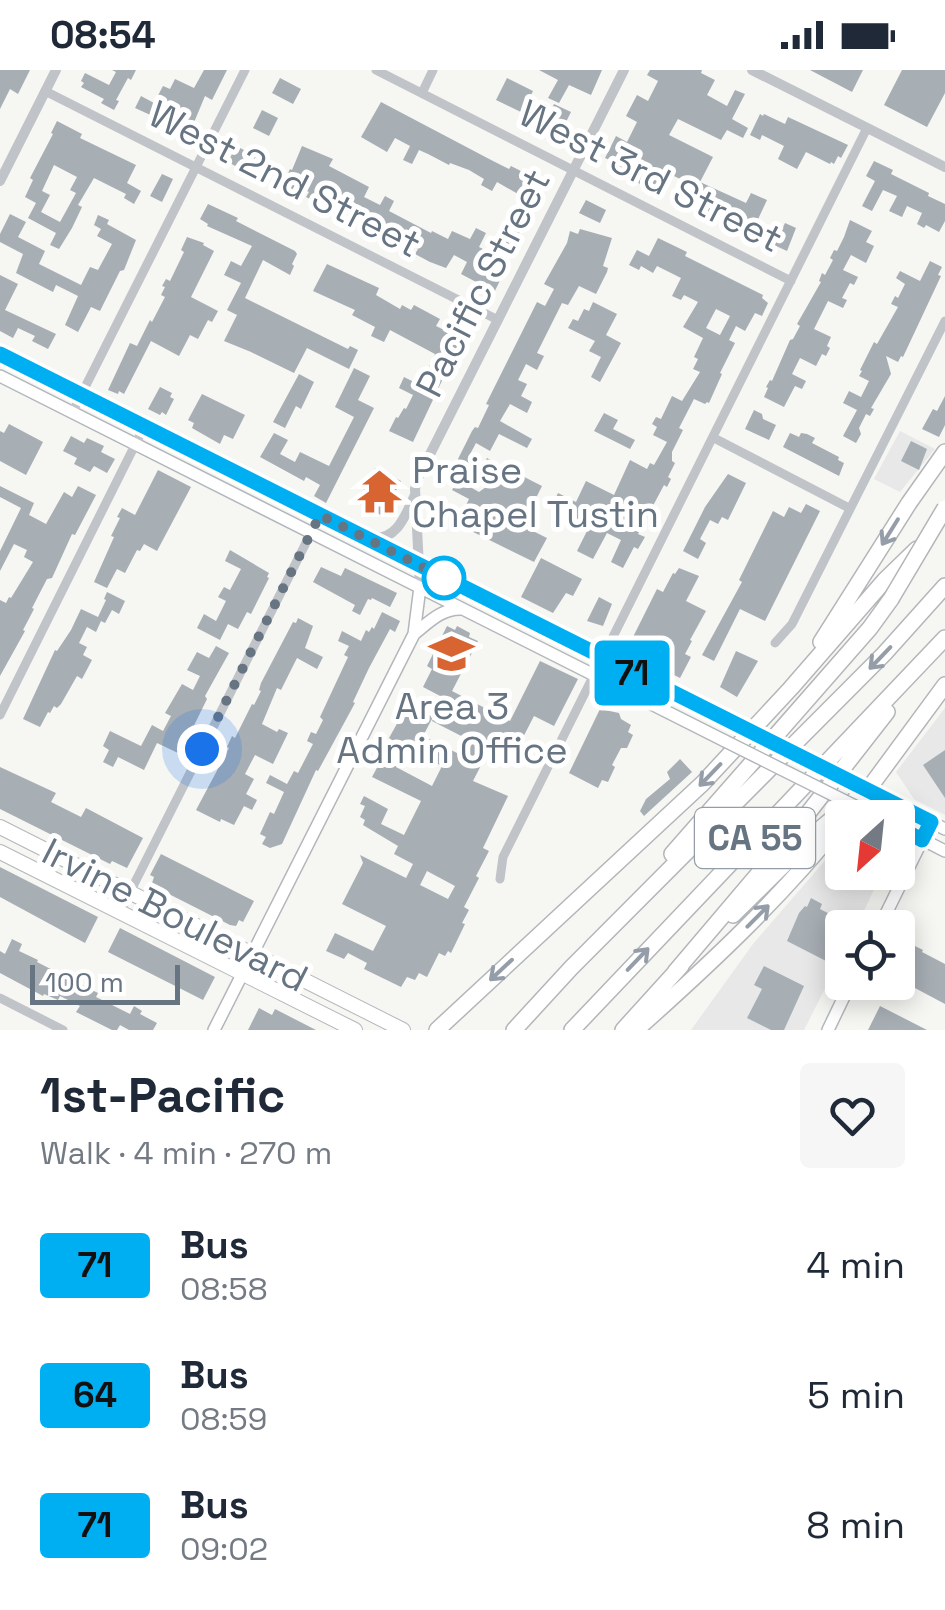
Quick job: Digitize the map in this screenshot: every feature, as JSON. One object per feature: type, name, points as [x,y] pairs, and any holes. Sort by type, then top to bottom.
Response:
[{"type":"highway","points":[[792,688],[908,503],[945,452]]},
{"type":"highway","points":[[571,968],[859,641],[890,600],[945,508]]},
{"type":"highway","points":[[437,1030],[702,783],[792,688],[885,580],[945,522]]},
{"type":"highway","name":"CA 55","points":[[514,1030],[884,654],[945,586]]},
{"type":"highway","points":[[675,972],[788,840],[942,642]]},
{"type":"highway","name":"CA 55","points":[[572,1030],[942,642]]},
{"type":"highway","points":[[865,800],[945,685]]},
{"type":"highway","points":[[623,1030],[661,986],[820,829],[875,790]]},
{"type":"highway","points":[[636,1030],[702,971],[825,843]]},
{"type":"main road","points":[[0,354],[737,726],[875,790],[945,829]]},
{"type":"main road","points":[[0,376],[843,800]]},
{"type":"main road","points":[[214,1030],[414,634],[420,587]]},
{"type":"main road","points":[[414,634],[442,613],[463,609]]},
{"type":"main road","points":[[887,910],[931,822]]},
{"type":"main road","name":"Irvine Boulevard","points":[[0,828],[403,1030]]},
{"type":"main road","points":[[915,836],[945,851]]},
{"type":"main road","name":"Irvine Boulevard","points":[[0,852],[355,1030]]},
{"type":"main road","points":[[828,1030],[842,1000]]},
{"type":"street","points":[[0,182],[56,70]]},
{"type":"street","points":[[72,412],[245,70]]},
{"type":"street","name":"West 3rd Street","points":[[376,70],[790,281]]},
{"type":"street","points":[[422,93],[433,70]]},
{"type":"street","name":"Pacific Street","points":[[420,587],[416,494],[421,472],[624,70]]},
{"type":"street","points":[[752,70],[945,167]]},
{"type":"street","name":"West 2nd Street","points":[[45,91],[498,320]]},
{"type":"street","points":[[500,879],[503,857],[867,128]]},
{"type":"street","points":[[775,643],[792,624],[945,322]]},
{"type":"street","points":[[0,715],[144,427]]},
{"type":"street","points":[[714,438],[849,508]]},
{"type":"street","points":[[363,537],[390,536],[416,494]]},
{"type":"street","points":[[120,912],[320,515]]},
{"type":"street","points":[[0,998],[63,1030]]},
{"type":"shaded area","points":[[900,431],[935,449],[900,492],[874,479]]},
{"type":"shaded area","points":[[945,708],[945,815],[914,799],[896,772]]},
{"type":"shaded area","points":[[825,861],[825,890],[874,890],[864,910],[825,910],[825,989],[804,1030],[691,1030],[753,944]]},
{"type":"building","points":[[0,70],[30,70],[18,94],[10,89],[0,109]]},
{"type":"building","points":[[112,70],[136,70],[131,80],[128,78],[114,110],[101,103],[104,99],[81,87],[85,73],[109,85],[116,72]]},
{"type":"building","points":[[204,70],[227,70],[212,100],[205,96],[190,132],[180,126],[177,132],[166,127],[168,123],[135,108],[141,96],[154,103],[163,86],[170,89],[175,79],[194,88]]},
{"type":"building","points":[[539,70],[602,70],[591,95],[569,85],[559,103],[548,98],[558,80]]},
{"type":"building","points":[[650,70],[702,70],[715,80],[707,95],[727,106],[735,90],[745,94],[732,119],[748,128],[743,138],[727,130],[721,140],[678,119],[669,135],[713,157],[700,182],[746,203],[751,193],[767,200],[752,232],[680,198],[688,183],[668,173],[660,188],[646,181],[644,186],[613,170],[617,163],[605,158],[616,136],[627,142],[637,122],[626,116],[637,95],[648,101],[658,81],[647,75]]},
{"type":"building","points":[[810,70],[863,70],[852,92]]},
{"type":"building","points":[[902,70],[945,70],[945,93],[927,127],[884,105]]},
{"type":"building","points":[[280,78],[301,89],[293,104],[272,93]]},
{"type":"building","points":[[507,78],[533,91],[530,97],[537,100],[529,116],[496,100]]},
{"type":"building","points":[[381,102],[509,169],[511,166],[521,171],[521,175],[536,183],[525,198],[497,182],[492,191],[481,185],[484,179],[469,170],[419,150],[412,164],[403,160],[410,146],[395,138],[387,152],[361,137]]},
{"type":"building","points":[[554,104],[571,112],[561,132],[544,124]]},
{"type":"building","points":[[262,110],[278,118],[269,136],[253,128]]},
{"type":"building","points":[[760,114],[785,124],[788,117],[848,145],[834,164],[806,152],[797,169],[778,159],[784,146],[762,135],[760,140],[750,135]]},
{"type":"building","points":[[57,121],[82,134],[80,138],[136,165],[127,183],[141,191],[134,204],[124,198],[126,194],[94,178],[59,249],[50,245],[56,233],[28,218],[36,203],[25,197]],"holes":[[[54,165],[77,177],[70,190],[76,193],[60,222],[41,212],[50,195],[42,191]]]},
{"type":"building","points":[[236,146],[256,156],[248,173],[228,162]]},
{"type":"building","points":[[302,146],[333,159],[329,166],[369,187],[364,197],[380,205],[385,196],[394,201],[389,211],[431,233],[448,239],[452,231],[470,239],[476,228],[486,233],[479,247],[493,254],[512,211],[527,218],[491,299],[474,290],[478,283],[461,274],[467,262],[454,255],[446,268],[430,262],[415,254],[418,249],[389,234],[387,238],[370,233],[374,225],[343,208],[337,219],[337,198],[325,192],[318,203],[306,197],[309,192],[295,185],[292,190],[282,186]]},
{"type":"building","points":[[874,161],[945,204],[945,221],[939,232],[917,224],[922,213],[907,206],[902,217],[889,211],[897,196],[883,190],[872,211],[862,206],[875,181],[866,176]]},
{"type":"building","points":[[162,174],[173,179],[162,202],[150,196]]},
{"type":"building","points":[[586,200],[606,210],[600,223],[579,213]]},
{"type":"building","points":[[208,204],[295,251],[290,275],[263,260],[245,298],[348,349],[350,346],[358,350],[349,369],[307,348],[294,373],[224,341],[237,315],[227,310],[241,283],[224,275],[231,261],[241,266],[252,246],[207,226],[200,219]]},
{"type":"building","points":[[10,214],[26,222],[18,237],[45,251],[39,264],[81,285],[90,267],[98,270],[112,244],[97,236],[101,229],[94,225],[98,215],[136,240],[100,311],[91,307],[78,332],[65,325],[78,296],[56,285],[53,292],[16,273],[23,254],[0,242]]},
{"type":"building","points":[[850,220],[872,231],[866,242],[874,246],[866,263],[851,255],[843,270],[858,277],[842,298],[847,300],[843,308],[828,301],[814,329],[831,337],[827,346],[830,348],[816,366],[800,358],[792,374],[806,381],[802,389],[795,386],[784,407],[764,397],[766,387]]},
{"type":"building","points":[[785,223],[796,228],[787,251],[774,245]]},
{"type":"building","points":[[580,229],[612,238],[603,266],[608,268],[596,294],[579,286],[568,305],[562,303],[537,353],[544,356],[537,370],[526,364],[518,380],[527,384],[521,396],[532,402],[527,413],[510,404],[500,421],[532,439],[527,448],[499,434],[490,451],[476,443],[468,458],[483,465],[487,458],[542,486],[530,510],[537,513],[529,529],[547,538],[534,562],[457,524],[469,499],[452,490],[458,480],[479,492],[496,480],[457,461],[472,431],[478,428],[537,302],[545,306],[554,289],[544,284],[570,231],[578,234]]},
{"type":"building","points":[[187,237],[214,251],[191,297],[218,311],[198,339],[190,335],[179,356],[151,341],[124,394],[108,390],[130,343],[137,346],[165,297],[161,295],[165,287],[162,286],[166,279],[170,281]]},
{"type":"building","points":[[658,238],[763,295],[768,303],[762,316],[755,313],[745,331],[736,326],[729,340],[735,343],[709,403],[694,399],[672,452],[675,463],[668,477],[671,479],[638,534],[645,537],[638,549],[634,547],[623,568],[611,562],[621,540],[607,533],[593,559],[577,551],[590,525],[552,506],[558,493],[576,502],[586,481],[614,495],[630,460],[647,469],[650,463],[654,465],[667,442],[653,435],[657,427],[652,424],[656,417],[661,419],[672,396],[682,401],[700,372],[693,369],[698,359],[694,357],[703,338],[683,327],[698,302],[684,295],[681,300],[672,296],[681,278],[657,266],[653,273],[629,265],[637,250],[649,256]],"holes":[[[716,309],[730,316],[720,335],[706,328]]]},
{"type":"building","points":[[930,261],[942,267],[938,275],[941,276],[903,357],[898,362],[886,356],[891,374],[870,416],[866,414],[856,443],[843,436],[857,410],[843,403],[849,391],[861,397],[869,381],[859,376],[860,370],[898,307],[891,304],[905,284],[896,278],[900,271],[920,281]]},
{"type":"building","points":[[327,264],[379,288],[376,295],[400,309],[402,305],[411,310],[414,305],[440,319],[436,326],[459,337],[458,343],[465,346],[460,356],[450,351],[443,365],[448,368],[413,442],[389,431],[413,395],[399,388],[404,377],[416,383],[418,379],[422,381],[435,354],[390,330],[384,342],[371,336],[375,327],[352,315],[355,310],[313,291]]},
{"type":"building","points":[[0,275],[18,284],[5,310],[56,334],[48,349],[32,341],[35,336],[18,328],[13,338],[0,331]]},
{"type":"building","points":[[593,302],[617,314],[606,335],[621,343],[600,382],[591,377],[601,357],[589,351],[595,341],[568,328],[573,319],[578,321],[584,309],[589,311]]},
{"type":"building","points":[[354,368],[370,376],[358,400],[374,408],[326,503],[314,496],[320,485],[306,477],[304,481],[260,457],[274,433],[288,440],[280,454],[295,462],[300,452],[329,466],[354,417],[335,407]]},
{"type":"building","points":[[299,374],[314,382],[301,409],[296,406],[285,428],[273,422]]},
{"type":"building","points":[[160,387],[172,393],[170,397],[174,399],[166,415],[148,409]]},
{"type":"building","points":[[202,394],[245,415],[233,439],[224,435],[220,444],[192,428],[194,423],[188,420]]},
{"type":"building","points":[[945,396],[945,425],[939,437],[922,429]]},
{"type":"building","points":[[754,410],[776,425],[769,440],[745,429]]},
{"type":"building","points":[[604,413],[618,420],[613,429],[635,440],[630,449],[594,431]]},
{"type":"building","points":[[9,424],[43,442],[26,475],[0,461],[0,431],[4,433]]},
{"type":"building","points":[[790,433],[799,437],[801,433],[807,434],[815,438],[812,443],[839,457],[844,463],[839,476],[783,447]]},
{"type":"building","points":[[71,436],[104,446],[101,452],[115,459],[107,473],[94,466],[90,472],[74,464],[77,458],[63,451]]},
{"type":"building","points":[[911,441],[927,449],[919,470],[901,461]]},
{"type":"building","name":"Praise Chapel Tustin","points":[[375,468],[401,481],[383,516],[357,503]]},
{"type":"building","points":[[158,470],[191,487],[157,551],[144,544],[125,573],[117,569],[107,588],[94,582],[122,508],[135,515]]},
{"type":"building","points":[[728,474],[746,483],[728,520],[722,517],[718,524],[710,520],[700,539],[706,543],[698,559],[683,551],[705,507]]},
{"type":"building","points":[[0,486],[34,503],[29,515],[46,524],[64,492],[72,497],[78,486],[96,495],[52,578],[47,579],[0,676],[0,600],[6,603],[11,598],[33,562],[24,557],[27,550],[14,544],[0,571],[0,551],[21,508],[0,497]]},
{"type":"building","points":[[806,504],[820,511],[765,621],[740,609],[714,661],[702,655],[742,582],[739,580],[773,511],[784,517],[789,507],[801,513]]},
{"type":"building","points":[[230,550],[269,573],[269,578],[251,614],[247,612],[238,629],[228,624],[220,640],[197,628],[204,614],[216,621],[226,601],[218,597],[224,587],[230,590],[241,569],[225,561]]},
{"type":"building","points":[[541,558],[582,579],[573,596],[566,593],[553,613],[521,597]]},
{"type":"building","points":[[321,567],[341,576],[345,568],[397,593],[390,607],[368,599],[360,615],[352,611],[355,605],[313,582]]},
{"type":"building","points":[[679,568],[699,576],[686,601],[706,611],[690,640],[685,654],[691,657],[680,678],[632,654],[635,648],[629,645],[657,589],[663,592]]},
{"type":"building","points":[[107,592],[125,601],[119,614],[112,610],[96,632],[87,627],[79,643],[87,647],[83,655],[92,660],[82,679],[77,676],[61,704],[48,712],[40,727],[23,719],[55,650],[81,609],[98,617]]},
{"type":"building","points":[[599,597],[612,604],[603,626],[587,621]]},
{"type":"building","points":[[382,612],[400,621],[395,632],[390,629],[369,668],[282,844],[270,848],[262,844],[266,837],[260,834],[284,792],[266,783],[270,775],[287,784],[294,771],[298,773],[313,744],[307,741],[323,720],[320,717],[348,657],[344,655],[349,646],[338,641],[342,631],[361,641],[366,630],[374,629]]},
{"type":"building","points":[[298,618],[313,626],[305,648],[323,657],[317,669],[297,658],[281,690],[277,688],[262,724],[288,733],[273,764],[255,755],[245,774],[254,779],[246,794],[257,800],[252,810],[244,806],[234,825],[221,819],[220,822],[196,810]]},
{"type":"building","points":[[447,626],[470,633],[469,637],[478,641],[452,691],[510,721],[540,661],[578,679],[554,726],[534,716],[516,751],[494,740],[473,781],[508,796],[483,848],[489,851],[464,907],[469,910],[462,923],[465,924],[451,953],[439,953],[427,977],[419,973],[415,980],[407,977],[401,987],[364,969],[367,963],[348,953],[344,959],[326,951],[335,933],[373,951],[386,926],[342,904],[363,863],[360,855],[406,878],[413,864],[394,854],[398,846],[363,825],[365,820],[360,817],[364,796],[388,809],[381,824],[404,835],[421,801],[372,777],[408,704],[433,717],[423,736],[465,757],[473,742],[432,721],[444,698],[423,687],[432,669],[427,666]],"holes":[[[406,748],[442,766],[432,786],[396,767]],[[427,871],[455,886],[448,899],[420,885]]]},
{"type":"building","points":[[216,646],[229,653],[180,754],[157,743],[144,770],[118,757],[113,767],[103,762],[109,750],[103,746],[110,731],[141,746],[152,725],[163,731],[171,716],[165,713],[182,684],[193,690],[200,676],[187,670],[197,652],[209,658]]},
{"type":"building","points":[[736,651],[758,661],[737,697],[720,687]]},
{"type":"building","points":[[600,709],[619,713],[631,725],[628,732],[633,735],[627,748],[621,748],[608,782],[602,780],[598,788],[569,773]]},
{"type":"building","points":[[945,750],[945,798],[923,765]]},
{"type":"building","points":[[680,759],[692,772],[644,816],[640,811],[646,799],[670,779],[667,772]]},
{"type":"building","points":[[0,767],[56,793],[51,802],[81,817],[86,808],[143,838],[127,868],[112,861],[110,864],[0,809]]},
{"type":"building","points":[[161,854],[254,901],[243,922],[230,925],[155,887],[150,875]]},
{"type":"building","points":[[0,867],[98,917],[85,943],[0,897]]},
{"type":"building","points":[[811,898],[822,904],[820,909],[825,912],[825,960],[787,941],[799,913]]},
{"type":"building","points":[[120,928],[215,977],[203,1000],[108,952]]},
{"type":"building","points":[[12,939],[22,944],[19,951],[72,980],[74,977],[82,981],[80,984],[98,993],[96,997],[130,1014],[134,1006],[142,1011],[140,1014],[157,1023],[153,1030],[129,1030],[120,1025],[112,1030],[76,1012],[80,1006],[60,996],[58,1000],[43,996],[0,973],[0,951],[5,954]]},
{"type":"building","points":[[915,946],[945,964],[945,1004],[915,988]]},
{"type":"building","points":[[764,966],[804,986],[784,1030],[771,1030],[747,1018],[762,989],[754,985]]},
{"type":"building","points":[[880,1006],[927,1030],[868,1030]]},
{"type":"building","points":[[259,1008],[272,1015],[275,1009],[316,1030],[248,1030]]},
{"type":"bus line","name":"71","points":[[0,354],[887,800]]},
{"type":"bus line","name":"71","points":[[915,814],[931,822],[922,840],[915,836]]},
{"type":"place","name":"Praise Chapel Tustin","points":[[379,492]]},
{"type":"place","name":"Area 3 Admin Office","points":[[452,654]]},
{"type":"route","points":[[202,749],[320,515],[450,581],[444,578]]}]
